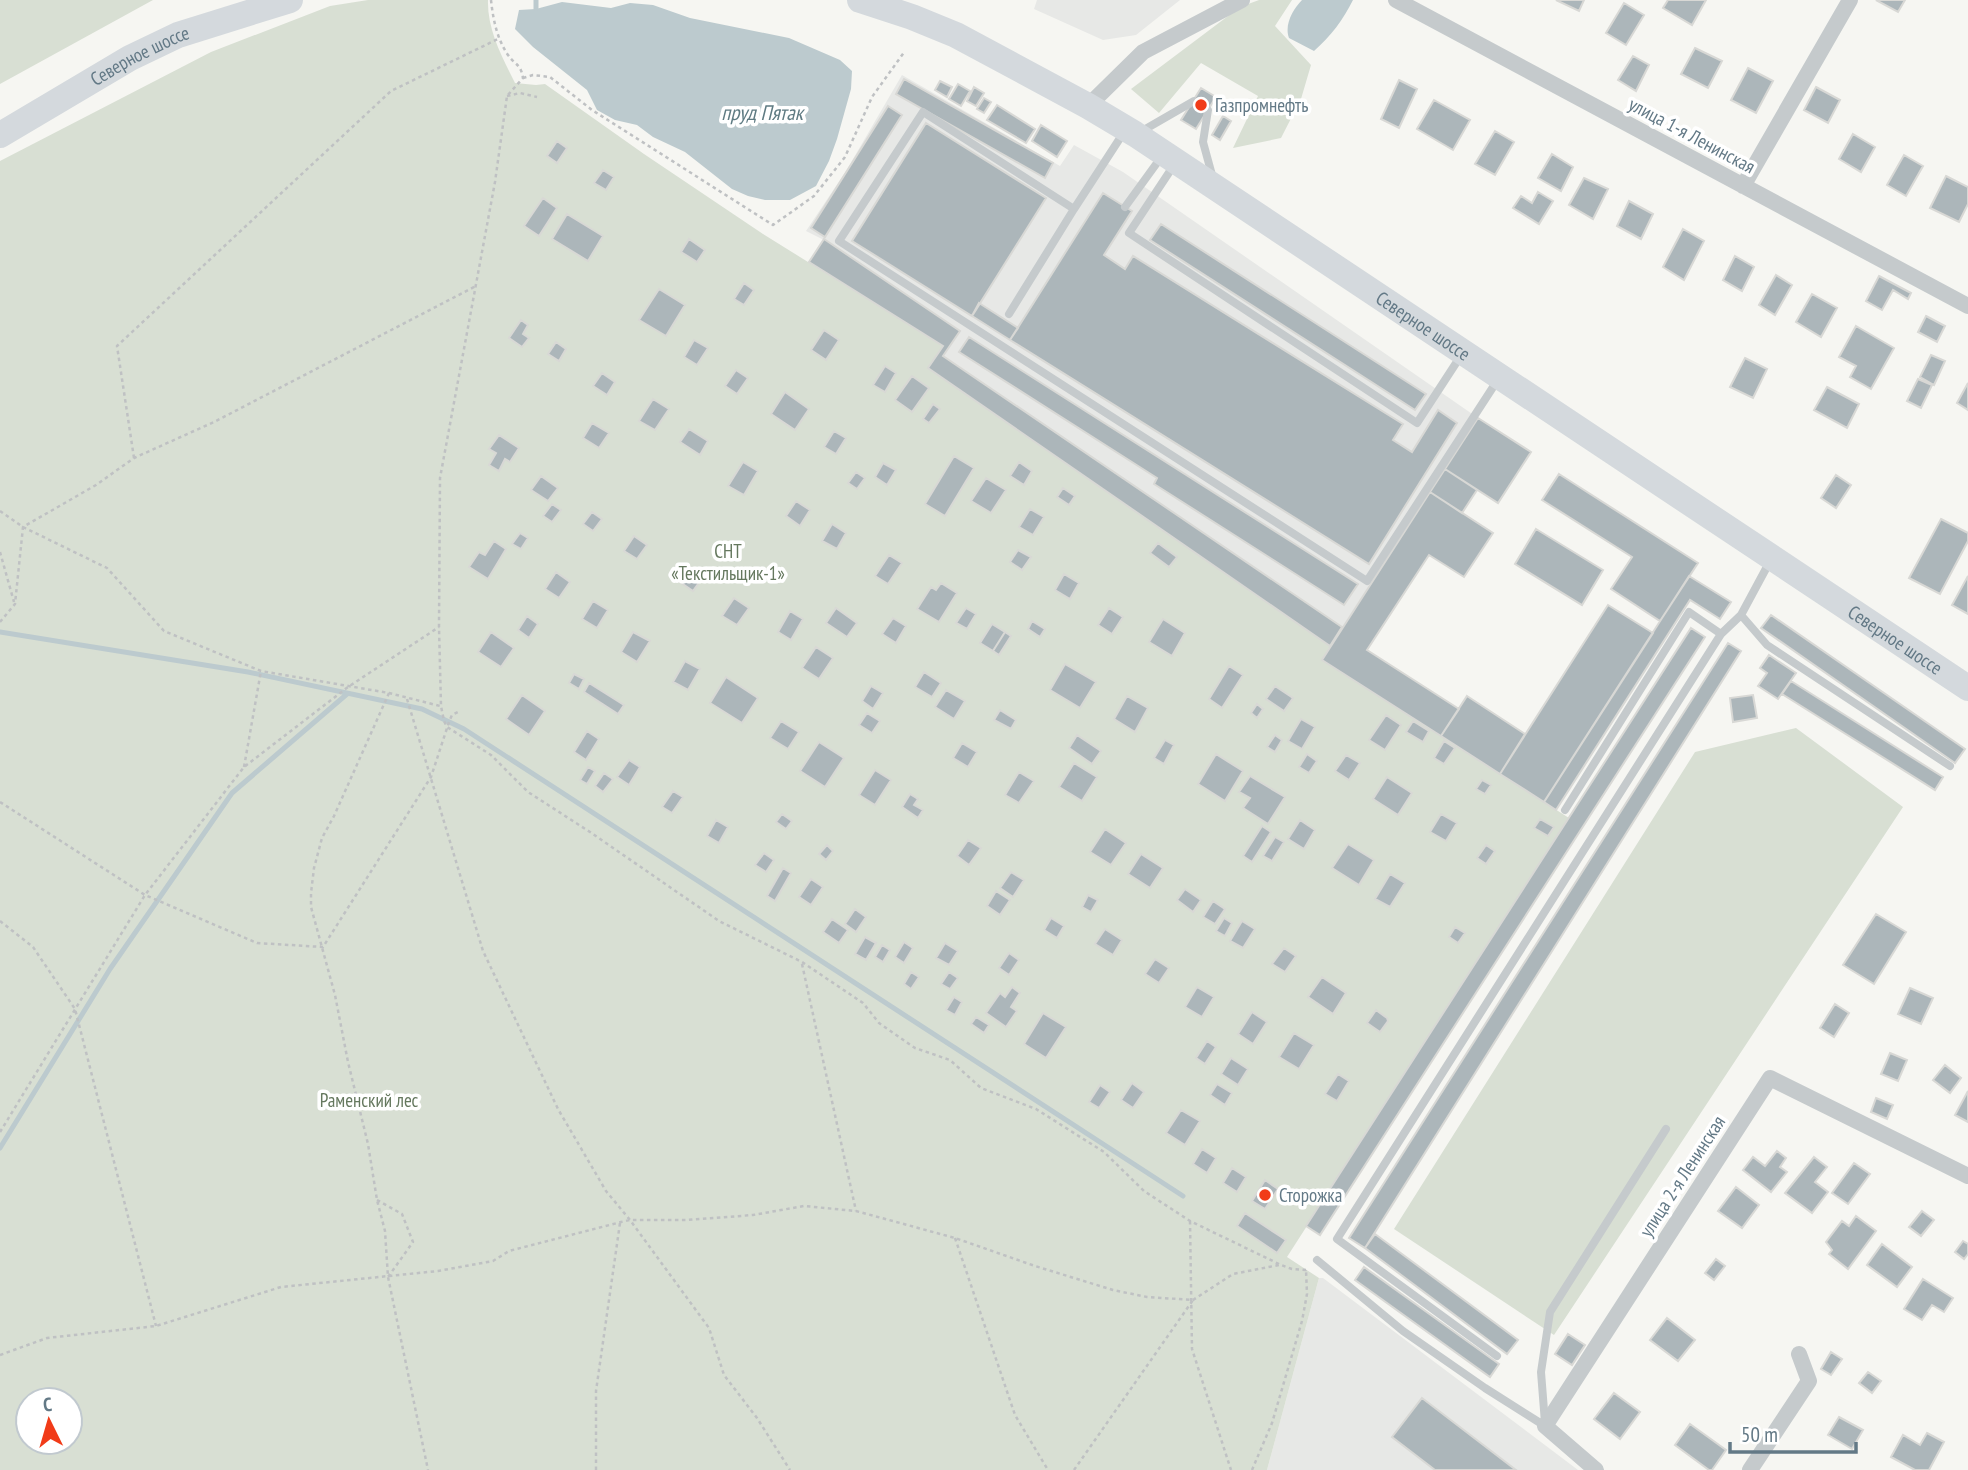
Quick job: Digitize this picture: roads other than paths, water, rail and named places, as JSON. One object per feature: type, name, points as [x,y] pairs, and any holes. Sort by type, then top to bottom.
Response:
[{"type":"main road","name":"Северное шоссе","points":[[0,135],[130,58],[178,35],[290,0]]},
{"type":"main road","name":"Северное шоссе","points":[[860,0],[912,17],[956,36],[1088,106],[1130,132],[1968,688]]},
{"type":"street","points":[[1088,106],[1143,52],[1242,0]]},
{"type":"street","name":"улица 1-я Ленинская","points":[[1396,0],[1413,4],[1743,186],[1968,306]]},
{"type":"street","points":[[1743,186],[1850,0]]},
{"type":"street","name":"улица 2-я Ленинская","points":[[1545,1426],[1770,1078],[1968,1176]]},
{"type":"street","points":[[1750,1470],[1809,1381],[1799,1354]]},
{"type":"street","points":[[1545,1426],[1596,1470]]},
{"type":"lane","points":[[1009,314],[1074,209],[1130,132],[1194,101],[1208,110],[1203,142],[1215,188]]},
{"type":"lane","points":[[1074,209],[923,112],[839,241],[1367,581],[1499,377]]},
{"type":"lane","points":[[1125,207],[1170,158]]},
{"type":"lane","points":[[1170,158],[1129,233],[1417,423],[1463,353]]},
{"type":"lane","points":[[1496,1356],[1337,1239],[1720,634],[1741,615],[1772,558]]},
{"type":"lane","points":[[1565,810],[1689,612],[1720,634]]},
{"type":"lane","points":[[1741,615],[1767,645],[1950,766]]},
{"type":"lane","points":[[1545,1426],[1541,1372],[1550,1312],[1666,1129]]},
{"type":"lane","points":[[1317,1260],[1403,1331],[1545,1426]]},
{"type":"water","points":[[1302,0],[1353,0],[1336,27],[1314,51],[1289,38],[1290,18]]},
{"type":"water","name":"пруд Пятак","points":[[562,2],[611,8],[630,3],[653,5],[690,18],[789,38],[840,60],[852,71],[851,89],[837,139],[816,186],[790,200],[765,200],[748,196],[732,189],[685,152],[653,137],[637,125],[615,120],[597,110],[587,90],[515,29],[519,10],[536,9]]},
{"type":"waterway","points":[[536,0],[536,9]]},
{"type":"waterway","points":[[0,632],[248,672],[422,709],[464,729],[1183,1196]]},
{"type":"waterway","points":[[0,1148],[110,969],[232,793],[347,694]]},
{"type":"place","name":"Газпромнефть","points":[[1201,105]]},
{"type":"place","name":"Сторожка","points":[[1265,1195]]},
{"type":"park label","name":"СНТ «Текстильщик-1»","points":[[728,562]]},
{"type":"park label","name":"Раменский лес","points":[[369,1100]]}]
